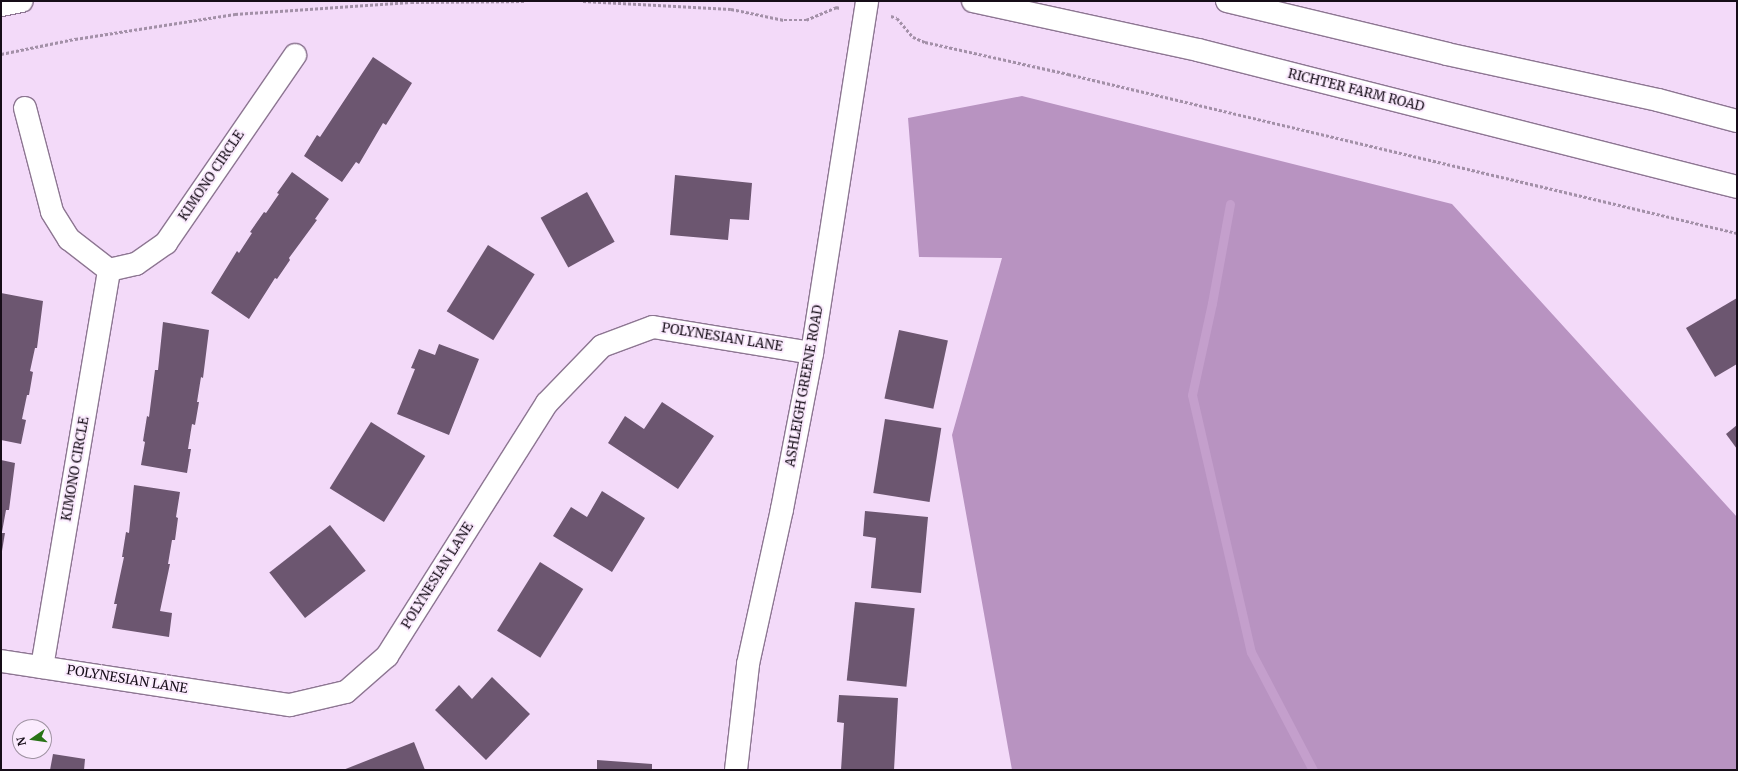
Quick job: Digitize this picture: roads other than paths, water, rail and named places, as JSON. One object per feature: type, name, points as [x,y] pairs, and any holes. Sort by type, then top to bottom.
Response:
[{"type":"street","points":[[1,6],[22,1]]},
{"type":"street","name":"RICHTER FARM ROAD","points":[[973,1],[1198,50],[1737,187]]},
{"type":"street","points":[[1226,1],[1447,54],[1658,100],[1737,121]]},
{"type":"street","name":"ASHLEIGH GREENE ROAD","points":[[736,770],[748,664],[782,509],[812,353],[866,6]]},
{"type":"street","name":"KIMONO CIRCLE","points":[[42,667],[109,270],[136,264],[166,243],[295,55]]},
{"type":"street","points":[[25,108],[52,212],[69,239],[109,270]]},
{"type":"street","name":"POLYNESIAN LANE","points":[[1,661],[290,705],[346,692],[387,656],[547,403],[602,346],[653,327],[812,353]]},
{"type":"waterway","points":[[1230,204],[1212,303],[1192,395],[1251,652],[1313,770]]}]
